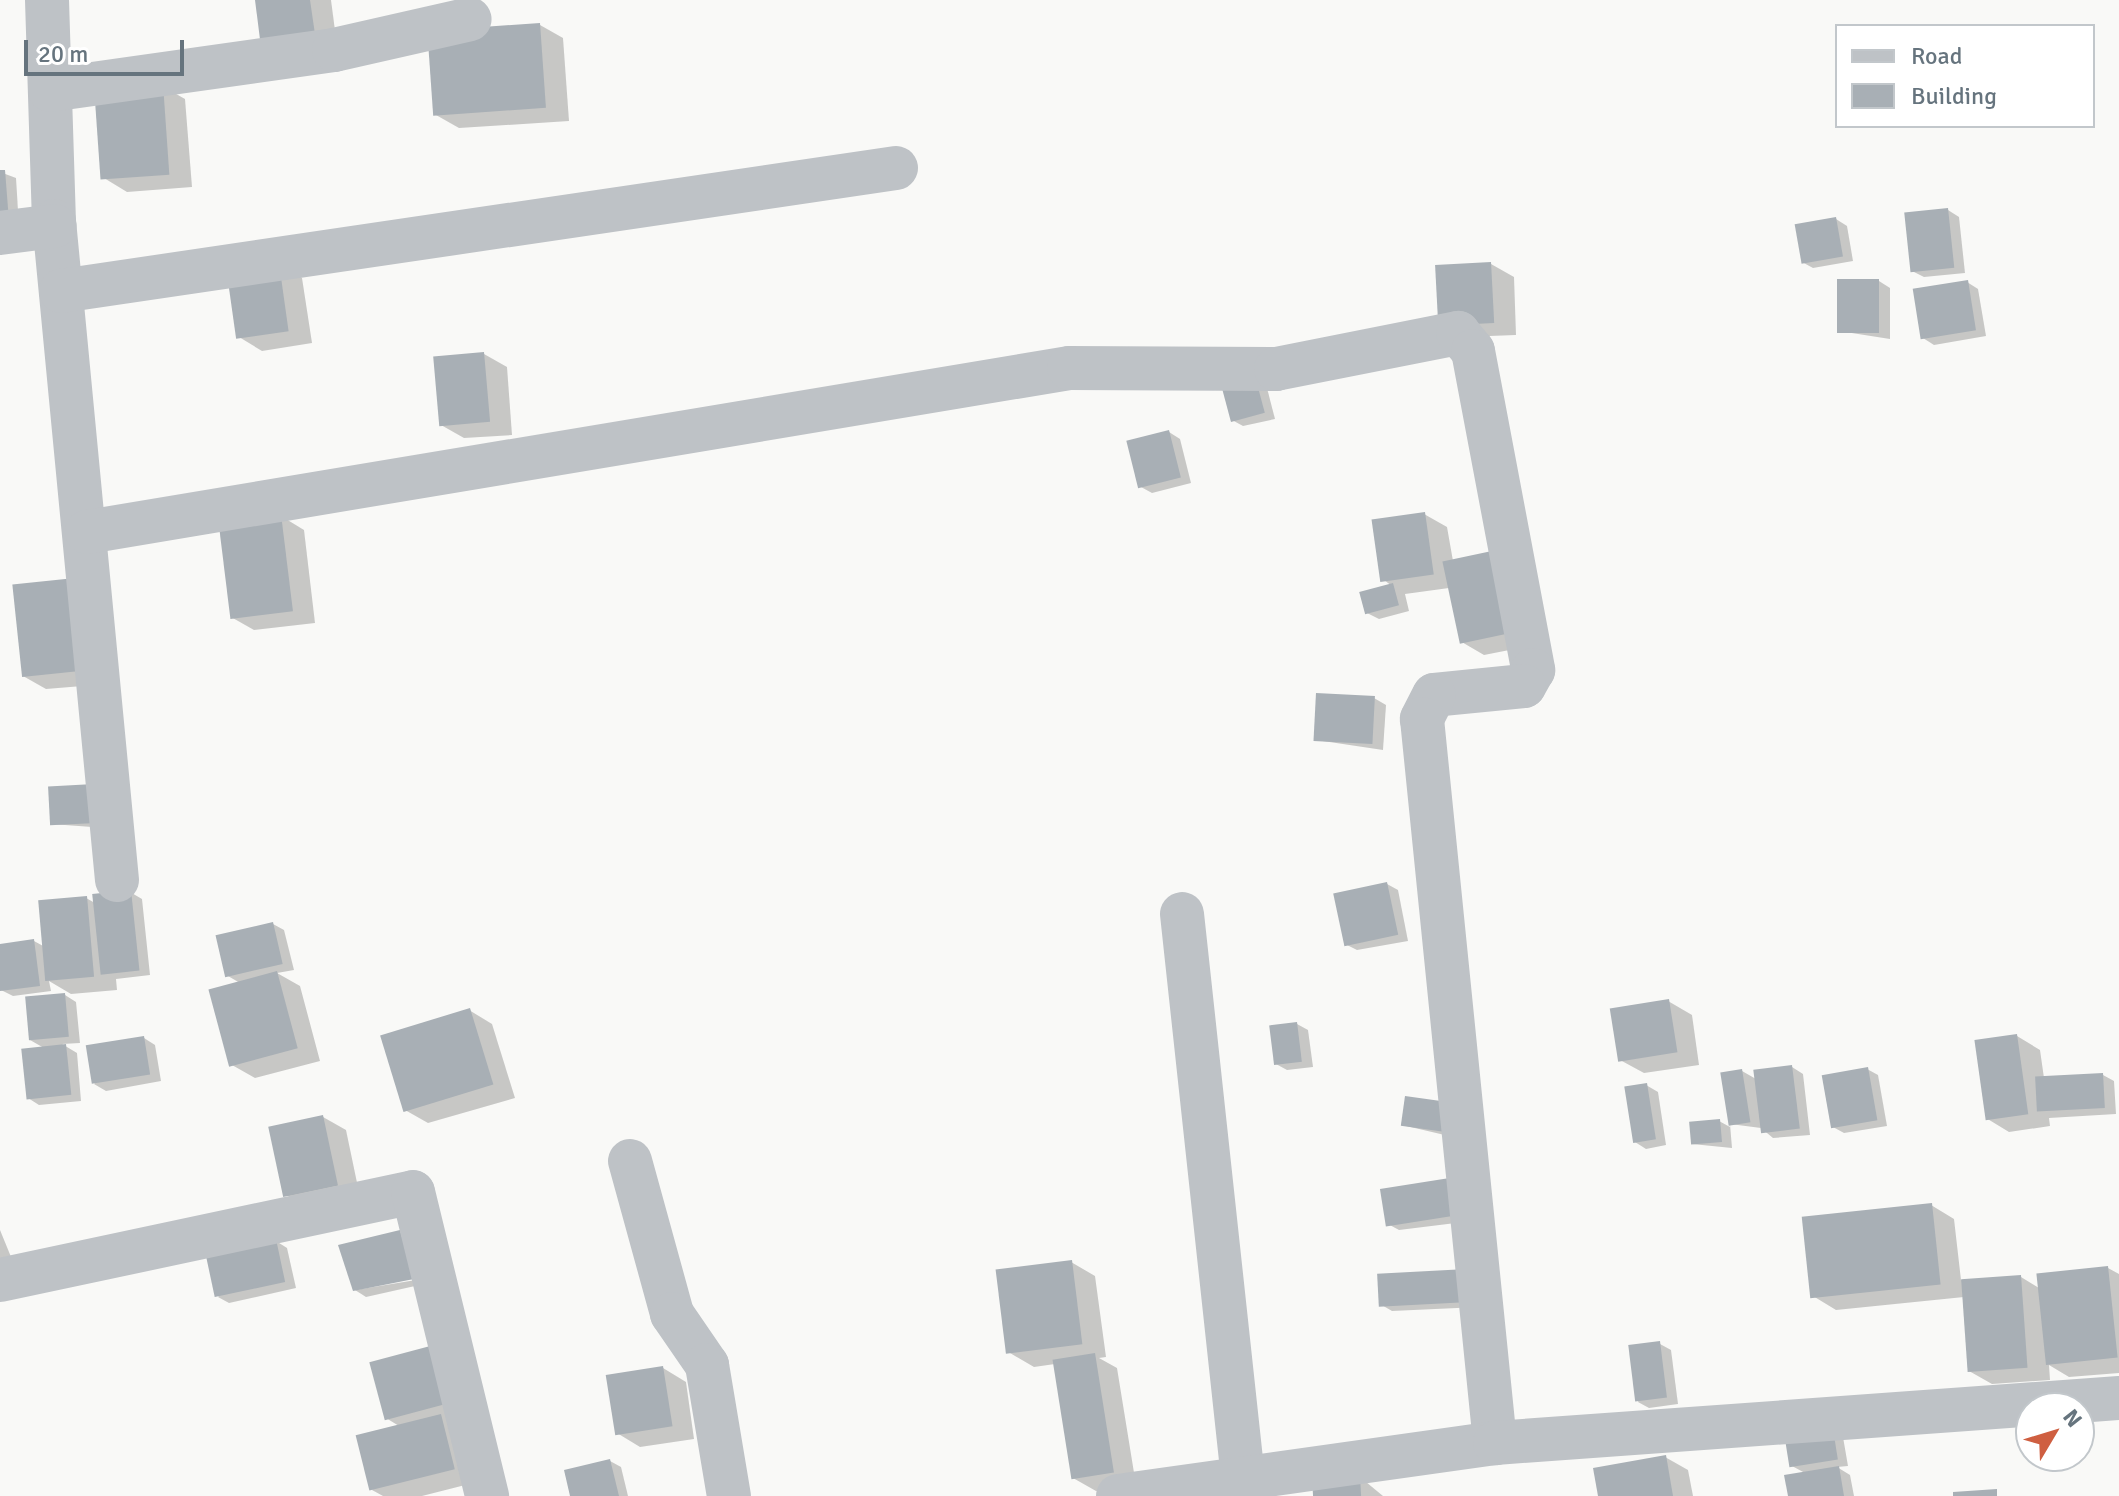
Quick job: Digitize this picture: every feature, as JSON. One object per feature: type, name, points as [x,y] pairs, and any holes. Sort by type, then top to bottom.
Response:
[{"type":"street","points":[[47,0],[55,226],[87,532],[117,880]]},
{"type":"street","points":[[50,90],[334,50],[470,19]]},
{"type":"street","points":[[61,291],[896,168]]},
{"type":"street","points":[[0,233],[55,226]]},
{"type":"street","points":[[87,532],[1069,368],[1276,369],[1458,333],[1473,351],[1533,670],[1524,686],[1434,695],[1422,719],[1495,1443]]},
{"type":"street","points":[[1182,914],[1243,1478]]},
{"type":"street","points":[[630,1161],[676,1326],[707,1365],[729,1496]]},
{"type":"street","points":[[0,1280],[413,1192],[487,1496]]},
{"type":"street","points":[[1132,1495],[1495,1443],[2119,1398]]},
{"type":"building","points":[[255,0],[310,0],[317,48],[262,55]]},
{"type":"building","points":[[540,23],[546,108],[433,116],[427,31]]},
{"type":"building","points":[[163,84],[169,175],[101,180],[94,89]]},
{"type":"building","points":[[0,170],[5,170],[9,221],[0,222]]},
{"type":"building","points":[[1948,208],[1954,268],[1911,272],[1904,213]]},
{"type":"building","points":[[1836,217],[1843,256],[1802,264],[1795,224]]},
{"type":"building","points":[[1491,262],[1494,323],[1438,326],[1435,265]]},
{"type":"building","points":[[279,263],[289,331],[236,339],[227,270]]},
{"type":"building","points":[[1837,279],[1879,279],[1879,333],[1837,333]]},
{"type":"building","points":[[1968,280],[1976,330],[1921,339],[1913,289]]},
{"type":"building","points":[[484,352],[490,422],[439,426],[433,356]]},
{"type":"building","points":[[1256,380],[1265,413],[1231,422],[1222,389]]},
{"type":"building","points":[[1169,430],[1181,478],[1138,488],[1126,441]]},
{"type":"building","points":[[1425,512],[1434,574],[1380,582],[1372,520]]},
{"type":"building","points":[[281,514],[293,611],[230,619],[218,522]]},
{"type":"building","points":[[1506,548],[1523,630],[1460,644],[1442,562]]},
{"type":"building","points":[[75,578],[85,670],[22,677],[12,585]]},
{"type":"building","points":[[1393,583],[1399,605],[1365,614],[1359,592]]},
{"type":"building","points":[[1316,693],[1375,696],[1372,744],[1313,741]]},
{"type":"building","points":[[94,784],[96,823],[50,825],[48,786]]},
{"type":"building","points":[[1387,882],[1398,935],[1344,946],[1333,893]]},
{"type":"building","points":[[131,890],[139,971],[101,975],[92,894]]},
{"type":"building","points":[[87,896],[94,977],[45,981],[38,900]]},
{"type":"building","points":[[273,922],[283,964],[225,977],[216,935]]},
{"type":"building","points":[[34,939],[40,986],[0,991],[0,944]]},
{"type":"building","points":[[277,971],[298,1048],[229,1067],[208,989]]},
{"type":"building","points":[[65,993],[69,1037],[29,1040],[25,996]]},
{"type":"building","points":[[1669,999],[1677,1052],[1618,1062],[1610,1008]]},
{"type":"building","points":[[470,1008],[493,1085],[403,1112],[380,1035]]},
{"type":"building","points":[[1297,1022],[1302,1062],[1274,1065],[1269,1025]]},
{"type":"building","points":[[2017,1034],[2028,1114],[1986,1120],[1974,1040]]},
{"type":"building","points":[[144,1036],[150,1075],[92,1084],[86,1045]]},
{"type":"building","points":[[66,1044],[71,1095],[27,1099],[21,1049]]},
{"type":"building","points":[[1792,1065],[1800,1129],[1761,1133],[1753,1070]]},
{"type":"building","points":[[1868,1067],[1877,1120],[1831,1128],[1822,1075]]},
{"type":"building","points":[[1742,1069],[1750,1122],[1729,1126],[1720,1072]]},
{"type":"building","points":[[2103,1073],[2105,1108],[2037,1112],[2035,1077]]},
{"type":"building","points":[[1647,1083],[1656,1139],[1633,1143],[1624,1087]]},
{"type":"building","points":[[1405,1096],[1460,1104],[1456,1134],[1401,1126]]},
{"type":"building","points":[[323,1115],[338,1185],[283,1197],[268,1127]]},
{"type":"building","points":[[1720,1119],[1722,1142],[1691,1145],[1689,1122]]},
{"type":"building","points":[[1456,1177],[1462,1215],[1386,1227],[1380,1189]]},
{"type":"building","points":[[1932,1203],[1941,1285],[1810,1298],[1802,1217]]},
{"type":"building","points":[[400,1230],[414,1279],[353,1291],[338,1245]]},
{"type":"building","points":[[276,1239],[285,1282],[215,1297],[206,1254]]},
{"type":"building","points":[[1072,1260],[1082,1344],[1006,1354],[996,1269]]},
{"type":"building","points":[[2108,1266],[2118,1357],[2046,1365],[2036,1274]]},
{"type":"building","points":[[1467,1269],[1469,1302],[1379,1307],[1377,1274]]},
{"type":"building","points":[[2021,1275],[2027,1368],[1968,1372],[1961,1279]]},
{"type":"building","points":[[1660,1341],[1667,1398],[1635,1401],[1628,1345]]},
{"type":"building","points":[[434,1345],[450,1403],[385,1420],[369,1362]]},
{"type":"building","points":[[1095,1353],[1114,1473],[1071,1479],[1053,1360]]},
{"type":"building","points":[[663,1366],[673,1426],[615,1435],[606,1375]]},
{"type":"building","points":[[441,1414],[455,1469],[369,1491],[356,1435]]},
{"type":"building","points":[[1833,1429],[1838,1460],[1789,1467],[1785,1437]]},
{"type":"building","points":[[1666,1455],[1673,1496],[1598,1496],[1593,1468]]},
{"type":"building","points":[[610,1459],[619,1496],[570,1496],[564,1470]]},
{"type":"building","points":[[1839,1466],[1844,1496],[1788,1496],[1784,1475]]},
{"type":"building","points":[[1360,1475],[1361,1496],[1313,1496],[1312,1478]]},
{"type":"building","points":[[1997,1489],[1997,1496],[1953,1496],[1953,1492]]}]
